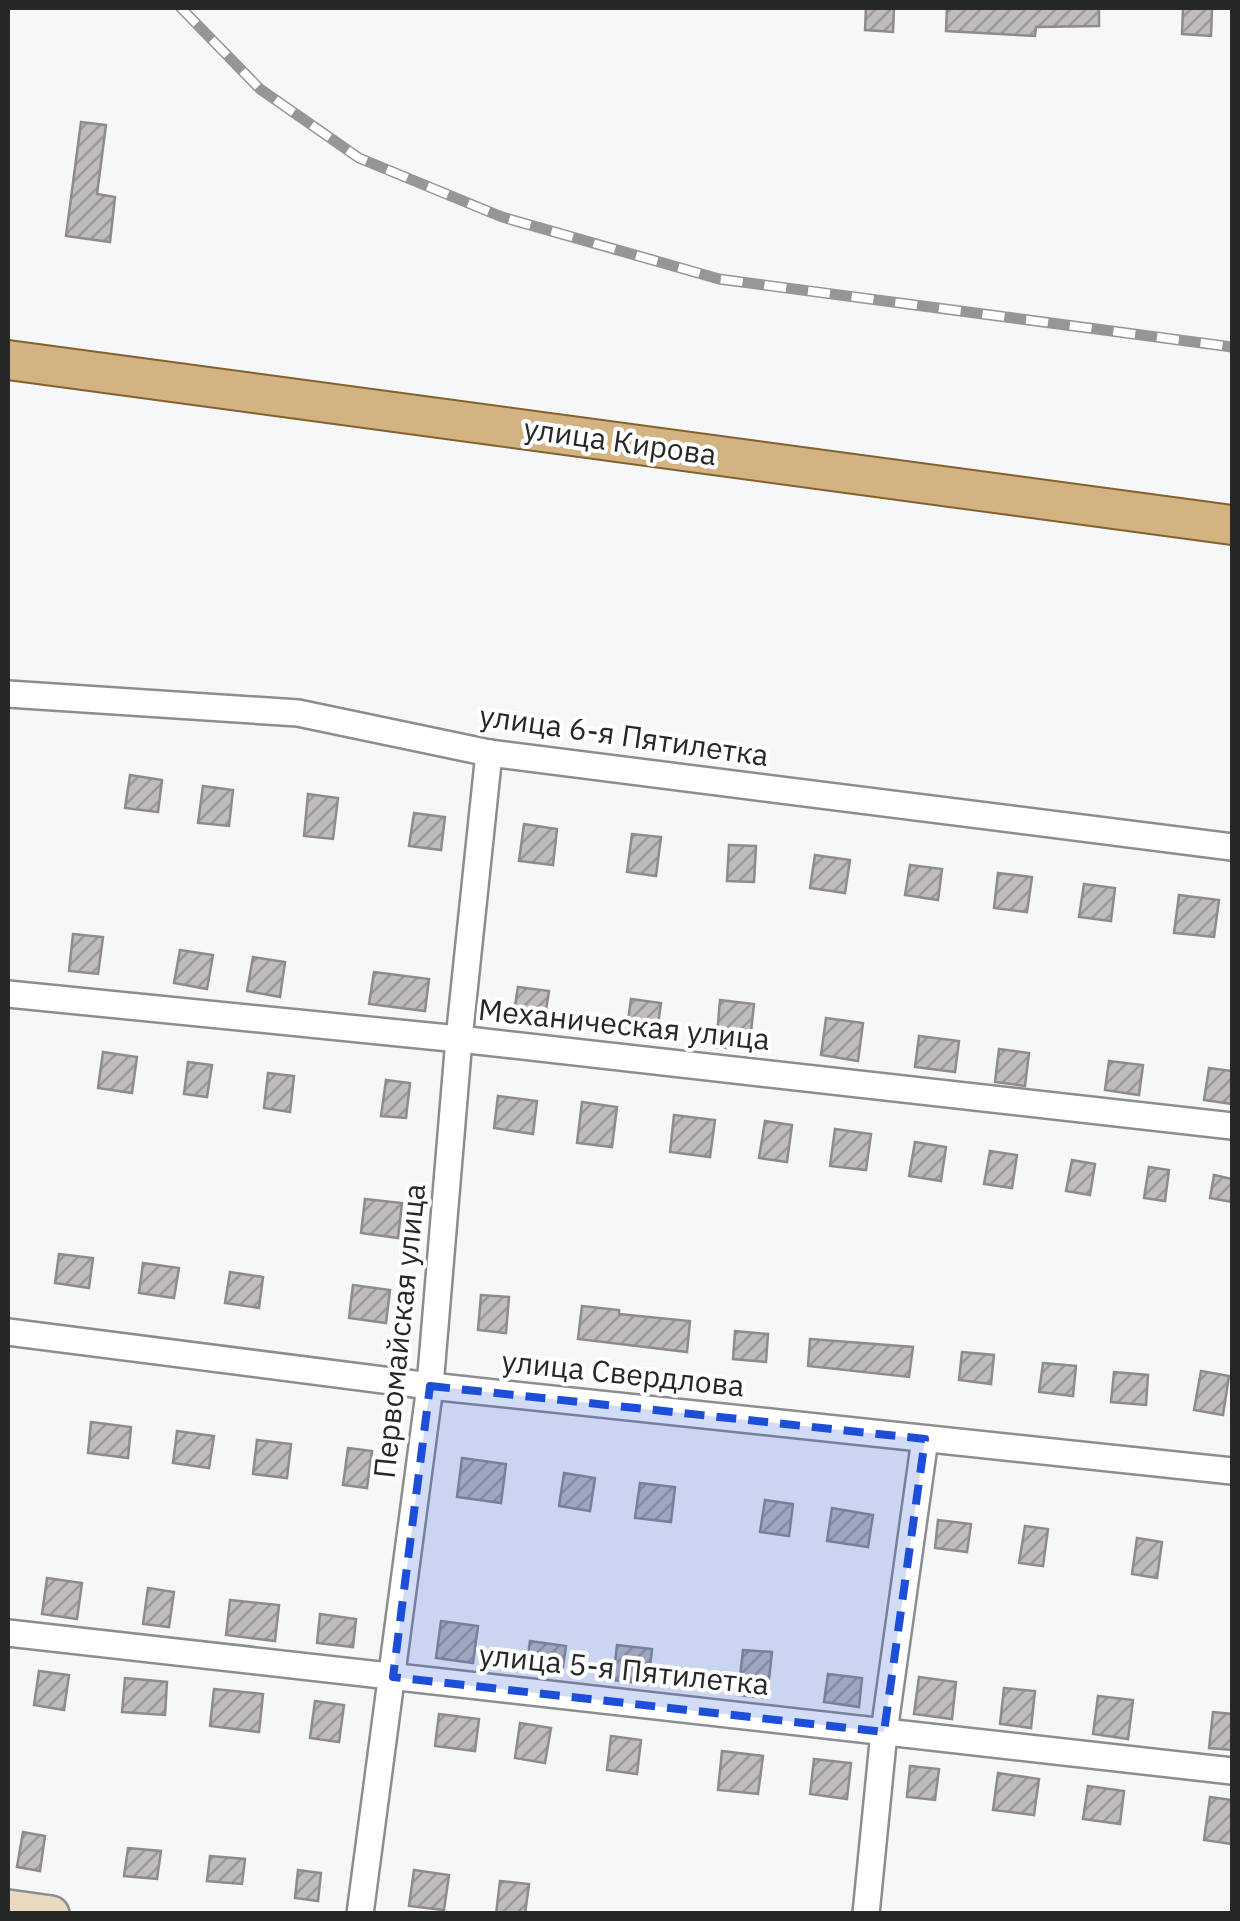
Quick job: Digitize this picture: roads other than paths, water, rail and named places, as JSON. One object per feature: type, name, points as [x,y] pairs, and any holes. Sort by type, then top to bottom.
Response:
[{"type":"main road","name":"улица Кирова","points":[[8,360],[1232,525]]},
{"type":"street","name":"улица 6-я Пятилетка","points":[[8,694],[298,713],[489,754],[1232,847]]},
{"type":"street","name":"Первомайская улица","points":[[360,1914],[430,1386],[459,1038],[489,754]]},
{"type":"street","name":"Механическая улица","points":[[8,994],[459,1038],[1232,1126]]},
{"type":"street","name":"улица Свердлова","points":[[8,1332],[430,1386],[1232,1471]]},
{"type":"street","points":[[866,1914],[884,1732],[925,1439]]},
{"type":"street","name":"улица 5-я Пятилетка","points":[[8,1633],[1232,1771]]},
{"type":"street","points":[[8,1908],[51,1914]]},
{"type":"railway","points":[[181,8],[260,89],[359,158],[502,217],[719,279],[1232,347]]}]
